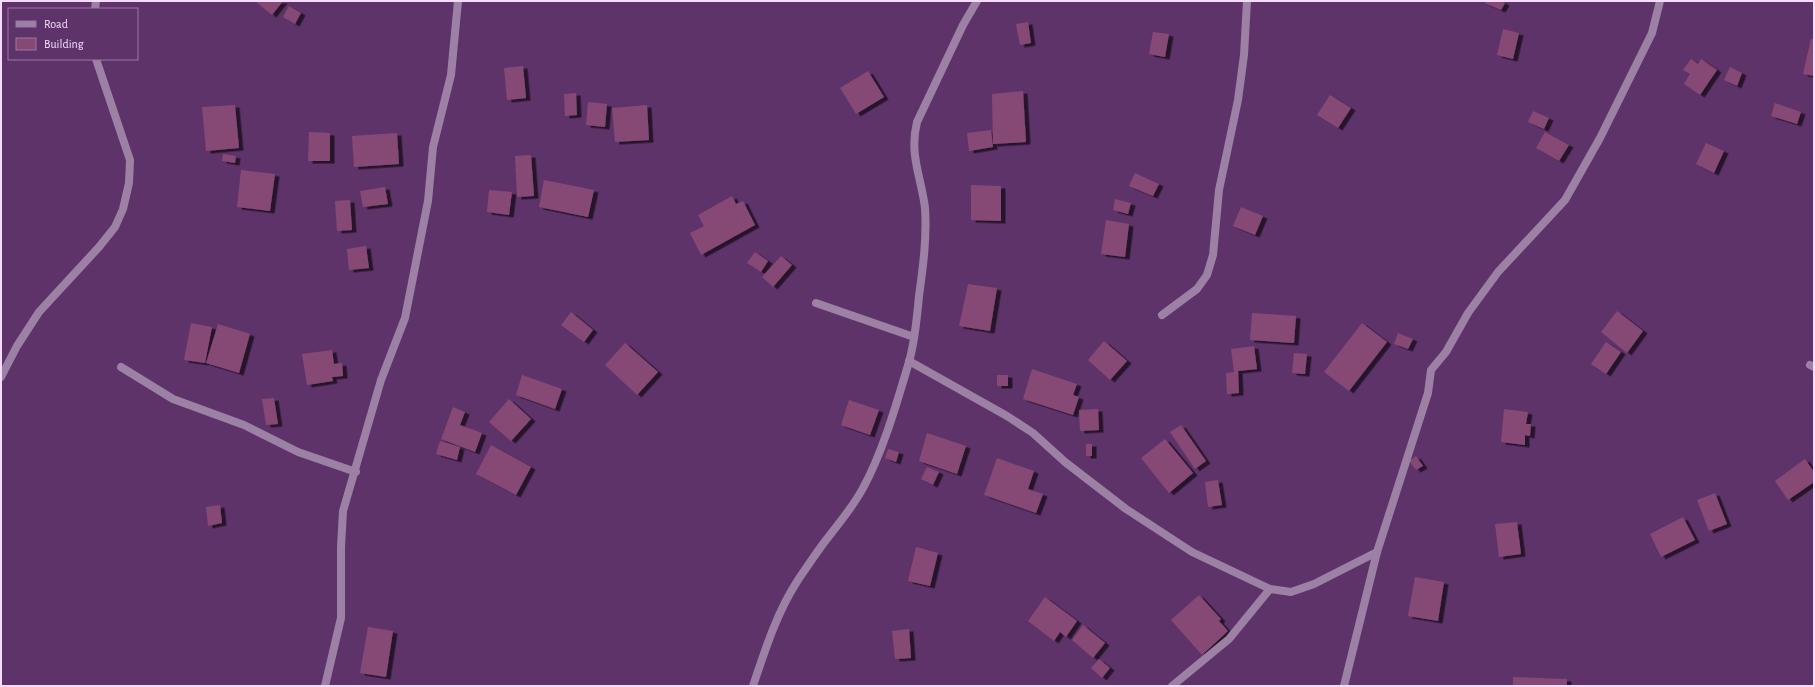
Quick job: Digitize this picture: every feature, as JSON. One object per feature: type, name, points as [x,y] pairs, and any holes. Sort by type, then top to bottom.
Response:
[{"type":"street","points":[[325,686],[341,618],[341,547],[344,511],[381,380],[405,318],[428,201],[433,147],[451,75],[458,1]]},
{"type":"street","points":[[753,686],[783,606],[825,541],[849,512],[864,488],[889,424],[909,361],[914,337],[925,239],[924,208],[914,156],[913,137],[917,122],[963,25],[977,1]]},
{"type":"street","points":[[1162,315],[1197,289],[1207,275],[1213,255],[1219,190],[1238,100],[1244,55],[1247,1]]},
{"type":"street","points":[[1344,686],[1377,552],[1428,393],[1431,370],[1446,352],[1468,313],[1498,272],[1565,200],[1600,138],[1652,33],[1660,1]]},
{"type":"street","points":[[1,377],[18,346],[40,312],[99,248],[115,227],[123,209],[129,183],[130,160],[96,60]]},
{"type":"street","points":[[816,303],[914,337]]},
{"type":"street","points":[[909,361],[1007,416],[1033,433],[1065,462],[1126,509],[1192,552],[1270,589],[1291,592],[1314,584],[1377,552]]},
{"type":"street","points":[[121,367],[173,399],[244,425],[298,452],[356,472]]},
{"type":"street","points":[[1172,686],[1230,639],[1270,589]]},
{"type":"building","points":[[255,1],[283,1],[272,15]]},
{"type":"building","points":[[1486,1],[1501,1],[1505,3],[1501,10],[1485,3]]},
{"type":"building","points":[[289,6],[301,13],[295,24],[283,17]]},
{"type":"building","points":[[1028,22],[1031,43],[1020,45],[1016,24]]},
{"type":"building","points":[[1503,29],[1519,33],[1513,59],[1497,55]]},
{"type":"building","points":[[1153,32],[1169,34],[1165,57],[1149,54]]},
{"type":"building","points":[[1811,39],[1814,39],[1814,76],[1803,74]]},
{"type":"building","points":[[1691,59],[1698,64],[1701,59],[1717,70],[1700,95],[1684,84],[1690,74],[1683,70]]},
{"type":"building","points":[[523,66],[526,98],[507,100],[504,68]]},
{"type":"building","points":[[1730,67],[1742,73],[1737,86],[1724,80]]},
{"type":"building","points":[[868,71],[884,97],[856,114],[840,88]]},
{"type":"building","points":[[1023,91],[1026,142],[993,144],[992,94]]},
{"type":"building","points":[[576,93],[577,115],[565,116],[564,94]]},
{"type":"building","points":[[1330,95],[1351,108],[1338,128],[1317,115]]},
{"type":"building","points":[[588,102],[607,104],[605,127],[586,125]]},
{"type":"building","points":[[1775,103],[1801,112],[1797,124],[1771,116]]},
{"type":"building","points":[[235,105],[239,148],[206,151],[202,107]]},
{"type":"building","points":[[647,105],[649,140],[615,142],[612,108]]},
{"type":"building","points":[[1533,111],[1549,118],[1544,129],[1528,122]]},
{"type":"building","points":[[991,130],[993,147],[969,151],[967,133]]},
{"type":"building","points":[[309,132],[330,133],[330,161],[308,161]]},
{"type":"building","points":[[1545,132],[1569,145],[1559,161],[1536,148]]},
{"type":"building","points":[[397,133],[399,164],[354,167],[352,136]]},
{"type":"building","points":[[1706,143],[1724,151],[1714,173],[1696,164]]},
{"type":"building","points":[[223,154],[236,156],[235,163],[222,161]]},
{"type":"building","points":[[531,155],[534,196],[517,197],[515,156]]},
{"type":"building","points":[[241,170],[275,174],[270,211],[237,207]]},
{"type":"building","points":[[1135,173],[1159,184],[1153,196],[1129,186]]},
{"type":"building","points":[[544,180],[594,190],[588,217],[539,207]]},
{"type":"building","points":[[971,185],[1001,186],[1001,221],[971,220]]},
{"type":"building","points":[[385,187],[388,204],[363,207],[360,191]]},
{"type":"building","points":[[489,190],[512,192],[509,215],[487,212]]},
{"type":"building","points":[[732,196],[736,204],[743,201],[755,225],[701,255],[690,233],[704,226],[698,215]]},
{"type":"building","points":[[1115,199],[1131,203],[1128,214],[1113,210]]},
{"type":"building","points":[[350,200],[352,230],[337,231],[335,201]]},
{"type":"building","points":[[1241,207],[1263,216],[1255,235],[1233,226]]},
{"type":"building","points":[[1106,220],[1129,224],[1125,257],[1101,254]]},
{"type":"building","points":[[366,246],[369,268],[349,270],[347,249]]},
{"type":"building","points":[[755,252],[768,261],[761,272],[747,263]]},
{"type":"building","points":[[781,256],[792,265],[773,287],[762,277]]},
{"type":"building","points":[[968,284],[997,288],[990,331],[959,326]]},
{"type":"building","points":[[1617,311],[1643,331],[1627,353],[1601,332]]},
{"type":"building","points":[[571,312],[593,330],[584,342],[561,325]]},
{"type":"building","points":[[1252,313],[1296,316],[1294,343],[1250,340]]},
{"type":"building","points":[[191,323],[212,327],[205,363],[184,360]]},
{"type":"building","points":[[1362,323],[1387,342],[1349,391],[1324,372]]},
{"type":"building","points":[[218,324],[250,334],[239,373],[206,363]]},
{"type":"building","points":[[1398,333],[1413,339],[1408,349],[1394,344]]},
{"type":"building","points":[[1104,341],[1127,361],[1110,380],[1088,360]]},
{"type":"building","points":[[1606,342],[1621,352],[1606,374],[1591,364]]},
{"type":"building","points":[[625,343],[658,372],[637,395],[605,365]]},
{"type":"building","points":[[1254,346],[1257,369],[1238,371],[1239,393],[1227,394],[1226,373],[1234,372],[1231,349]]},
{"type":"building","points":[[332,350],[334,364],[342,363],[343,376],[332,377],[333,381],[307,385],[302,354]]},
{"type":"building","points":[[1294,353],[1307,354],[1305,374],[1292,373]]},
{"type":"building","points":[[1032,369],[1077,384],[1073,395],[1079,397],[1073,415],[1023,399]]},
{"type":"building","points":[[522,375],[562,389],[555,409],[516,395]]},
{"type":"building","points":[[997,375],[1008,375],[1008,386],[997,386]]},
{"type":"building","points":[[274,398],[278,424],[266,425],[262,399]]},
{"type":"building","points":[[509,399],[531,419],[511,441],[489,422]]},
{"type":"building","points":[[849,400],[879,410],[870,435],[841,425]]},
{"type":"building","points":[[453,407],[465,412],[460,425],[482,433],[475,452],[441,439]]},
{"type":"building","points":[[1098,409],[1099,430],[1080,431],[1079,410]]},
{"type":"building","points":[[1504,409],[1528,412],[1526,424],[1531,424],[1530,436],[1525,435],[1525,445],[1501,442]]},
{"type":"building","points":[[1181,425],[1206,461],[1195,469],[1170,432]]},
{"type":"building","points":[[927,433],[966,446],[957,474],[919,461]]},
{"type":"building","points":[[1165,439],[1193,473],[1169,493],[1141,458]]},
{"type":"building","points":[[440,441],[460,447],[457,460],[436,454]]},
{"type":"building","points":[[1086,444],[1092,444],[1092,456],[1086,456]]},
{"type":"building","points":[[491,445],[531,467],[516,495],[476,474]]},
{"type":"building","points":[[888,449],[899,452],[896,462],[885,458]]},
{"type":"building","points":[[1416,456],[1423,466],[1416,470],[1409,461]]},
{"type":"building","points":[[997,458],[1034,471],[1028,489],[1043,494],[1036,513],[984,495]]},
{"type":"building","points":[[1805,459],[1814,472],[1814,482],[1788,500],[1775,481]]},
{"type":"building","points":[[927,467],[939,472],[933,485],[921,479]]},
{"type":"building","points":[[1218,480],[1222,505],[1208,507],[1205,482]]},
{"type":"building","points":[[1715,493],[1727,524],[1709,531],[1697,500]]},
{"type":"building","points":[[220,505],[222,523],[208,526],[206,507]]},
{"type":"building","points":[[1683,517],[1695,540],[1661,557],[1650,534]]},
{"type":"building","points":[[1517,522],[1521,554],[1499,557],[1495,524]]},
{"type":"building","points":[[916,547],[938,553],[930,586],[908,581]]},
{"type":"building","points":[[1415,577],[1444,582],[1438,621],[1408,616]]},
{"type":"building","points":[[1199,595],[1221,619],[1219,621],[1228,631],[1202,655],[1171,620]]},
{"type":"building","points":[[1045,597],[1077,621],[1066,637],[1060,632],[1054,641],[1028,621]]},
{"type":"building","points":[[1083,625],[1105,643],[1093,658],[1072,640]]},
{"type":"building","points":[[368,627],[393,631],[386,677],[360,673]]},
{"type":"building","points":[[909,629],[911,658],[895,659],[892,631]]},
{"type":"building","points":[[1099,659],[1110,668],[1102,678],[1091,668]]},
{"type":"building","points":[[1513,677],[1567,679],[1567,686],[1513,686]]}]
